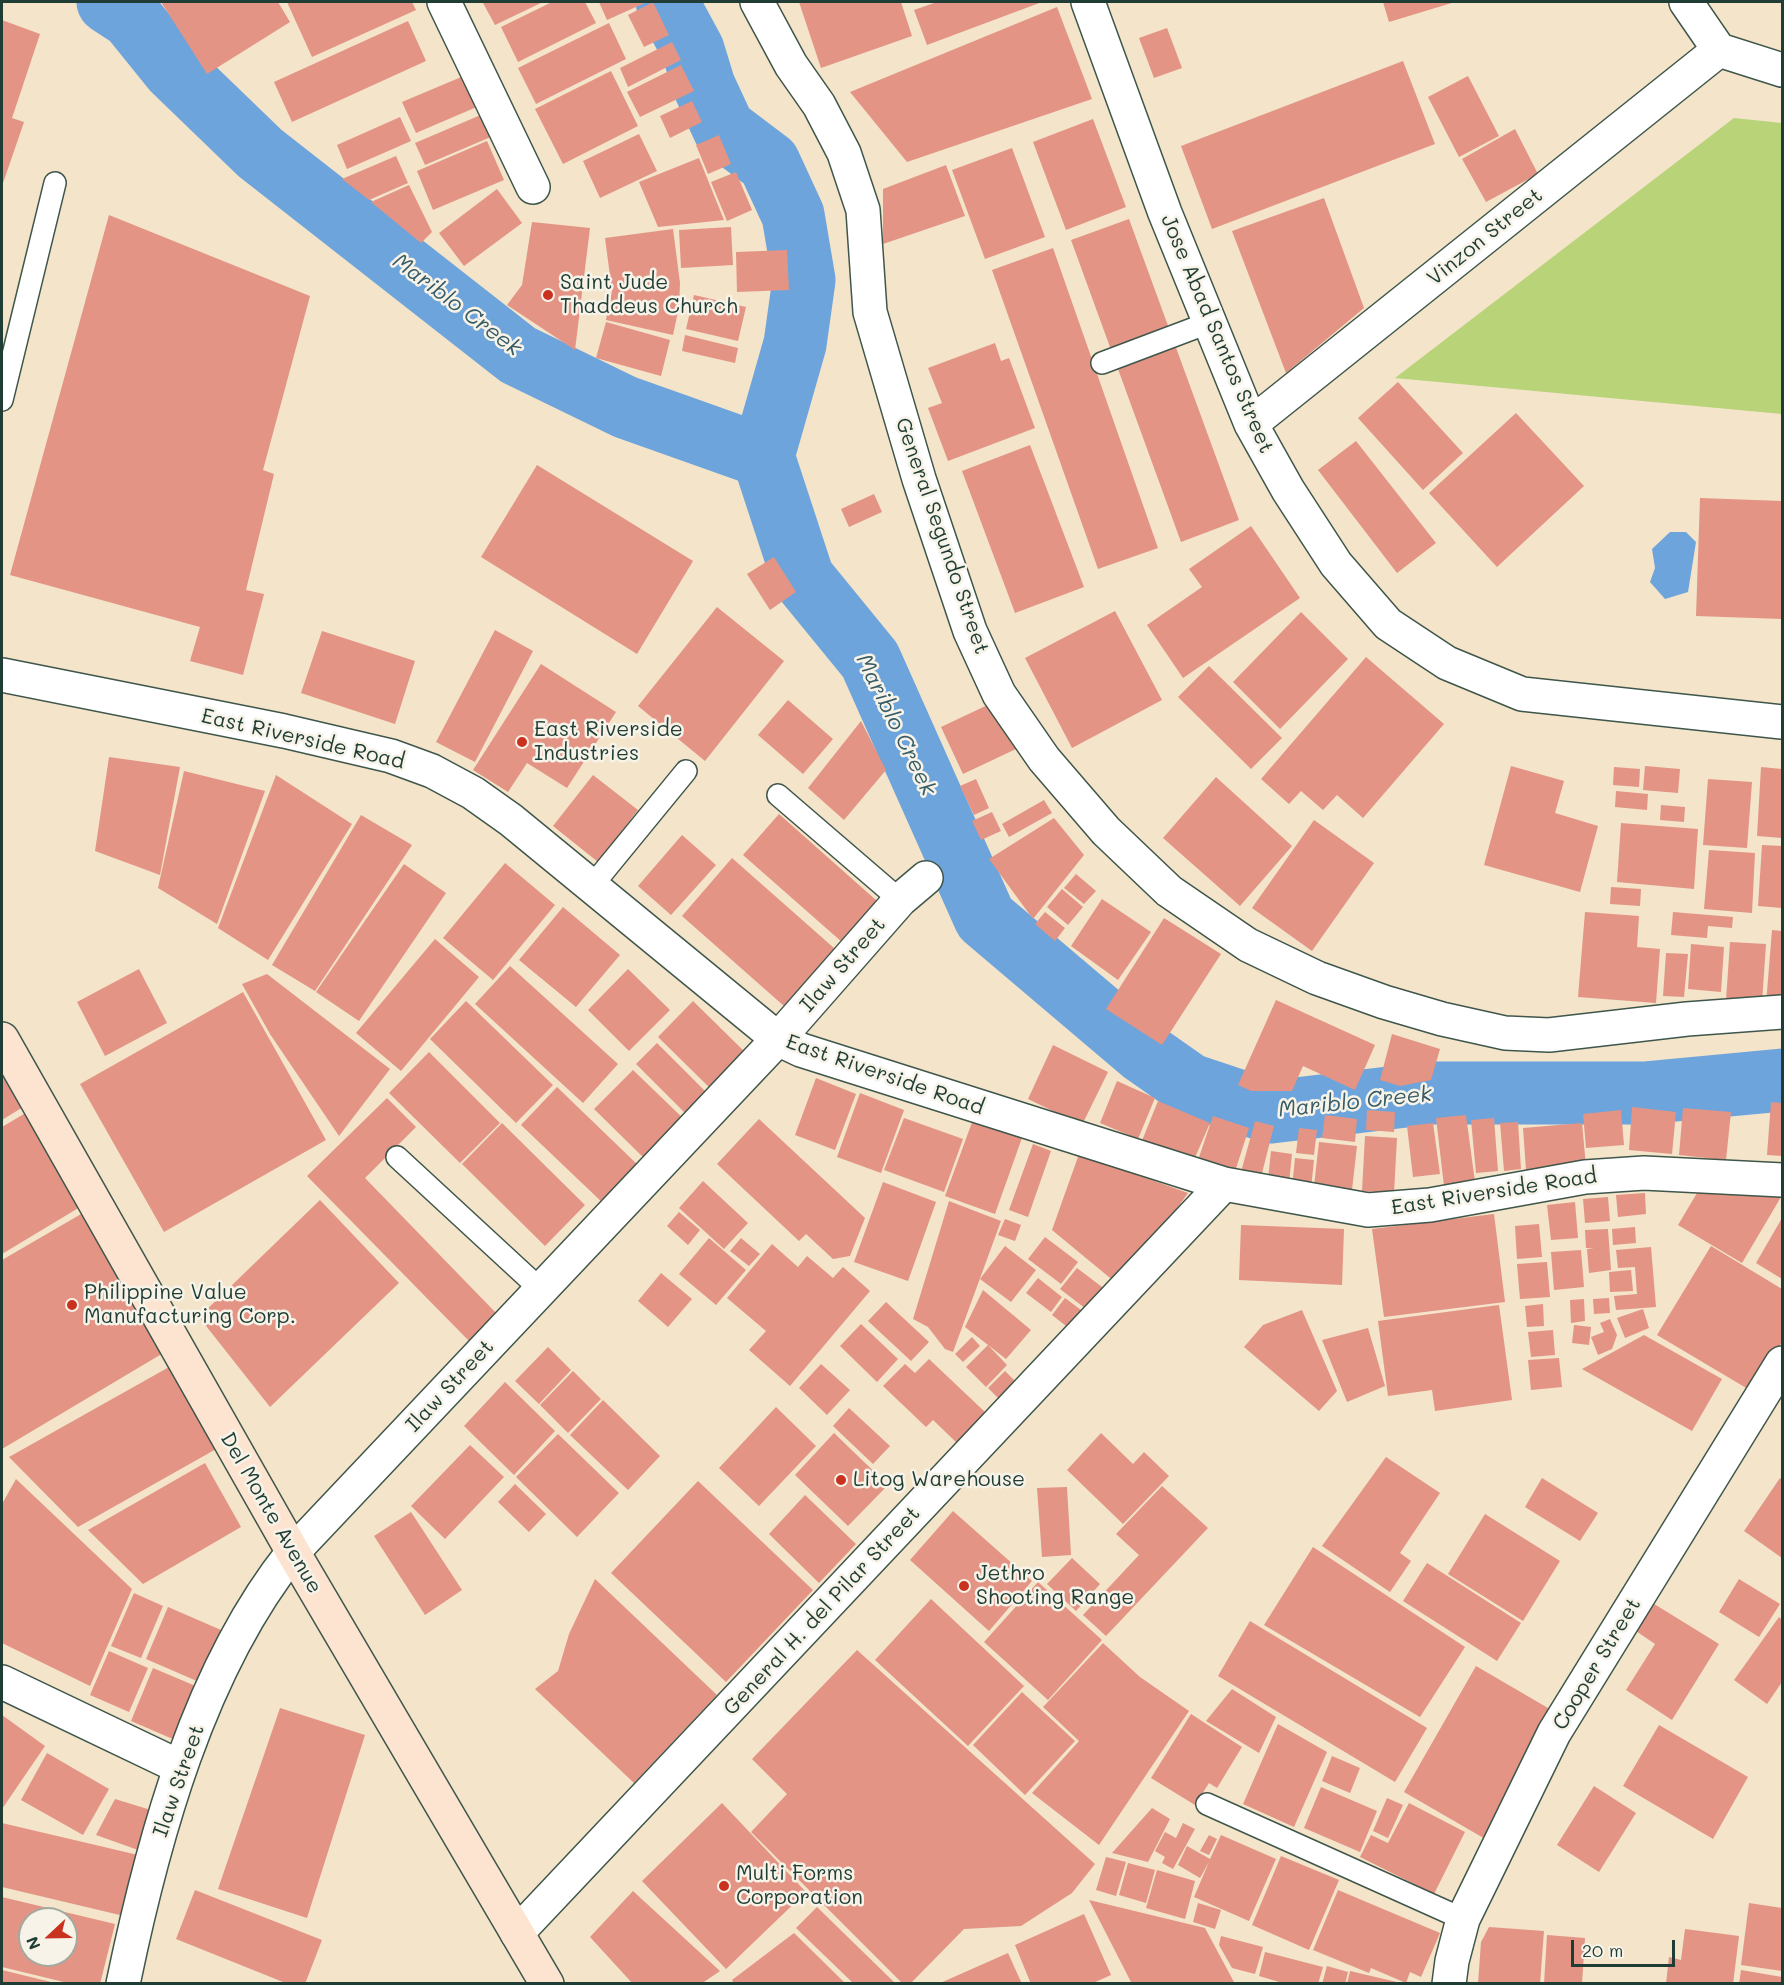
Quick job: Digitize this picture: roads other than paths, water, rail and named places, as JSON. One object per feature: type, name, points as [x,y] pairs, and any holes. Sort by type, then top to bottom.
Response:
[{"type":"main road","name":"Del Monte Avenue","points":[[2,1039],[293,1552],[547,1983]]},
{"type":"street","points":[[444,2],[533,187]]},
{"type":"street","name":"General Segundo Street","points":[[757,2],[791,65],[819,105],[844,153],[863,210],[870,312],[919,479],[970,631],[999,694],[1044,759],[1106,831],[1169,891],[1248,945],[1317,978],[1442,1019],[1505,1033],[1549,1035],[1687,1019],[1782,1012]]},
{"type":"street","name":"Jose Abad Santos Street","points":[[1088,2],[1208,323],[1251,424],[1288,490],[1336,564],[1388,624],[1447,663],[1522,694],[1782,722]]},
{"type":"street","points":[[1686,2],[1719,50],[1782,70]]},
{"type":"street","name":"Vinzon Street","points":[[1251,424],[1719,50]]},
{"type":"street","name":"East Riverside Road","points":[[2,675],[284,731],[391,756],[432,771],[472,793],[511,819],[778,1039],[834,1061],[1224,1184],[1368,1210],[1430,1205],[1597,1176],[1644,1173],[1782,1180]]},
{"type":"street","name":"Ilaw Street","points":[[123,1983],[162,1824],[180,1767],[238,1636],[272,1578],[293,1552],[778,1039],[900,900],[926,878]]},
{"type":"street","name":"General H. del Pilar Street","points":[[517,1933],[1224,1184]]},
{"type":"street","name":"Cooper Street","points":[[1449,1983],[1463,1919],[1554,1733],[1782,1363]]},
{"type":"street","points":[[2,1682],[180,1767]]},
{"type":"lane","points":[[2,400],[55,183]]},
{"type":"lane","points":[[1102,363],[1208,323]]},
{"type":"lane","points":[[591,887],[686,771]]},
{"type":"lane","points":[[778,795],[900,900]]},
{"type":"lane","points":[[396,1157],[540,1290]]},
{"type":"lane","points":[[1207,1804],[1463,1919]]},
{"type":"water","points":[[1670,532],[1686,532],[1696,542],[1688,592],[1665,599],[1650,582],[1655,568],[1652,549]]},
{"type":"waterway","name":"Mariblo Creek","points":[[108,2],[131,17],[173,69],[260,153],[518,355],[625,407],[763,456]]},
{"type":"waterway","points":[[667,2],[693,50],[704,86],[724,129],[769,163],[793,215],[804,280],[795,344],[763,456]]},
{"type":"waterway","name":"Mariblo Creek","points":[[763,456],[803,578],[870,660],[985,918],[1143,1052],[1190,1085],[1271,1112],[1431,1093],[1644,1093],[1782,1080]]},
{"type":"place","name":"Saint Jude Thaddeus Church","points":[[548,295]]},
{"type":"place","name":"East Riverside Industries","points":[[522,742]]},
{"type":"place","name":"Philippine Value Manufacturing Corp.","points":[[72,1305]]},
{"type":"place","name":"Litog Warehouse","points":[[841,1480]]},
{"type":"place","name":"Jethro Shooting Range","points":[[964,1586]]},
{"type":"place","name":"Multi Forms Corporation","points":[[724,1886]]}]
